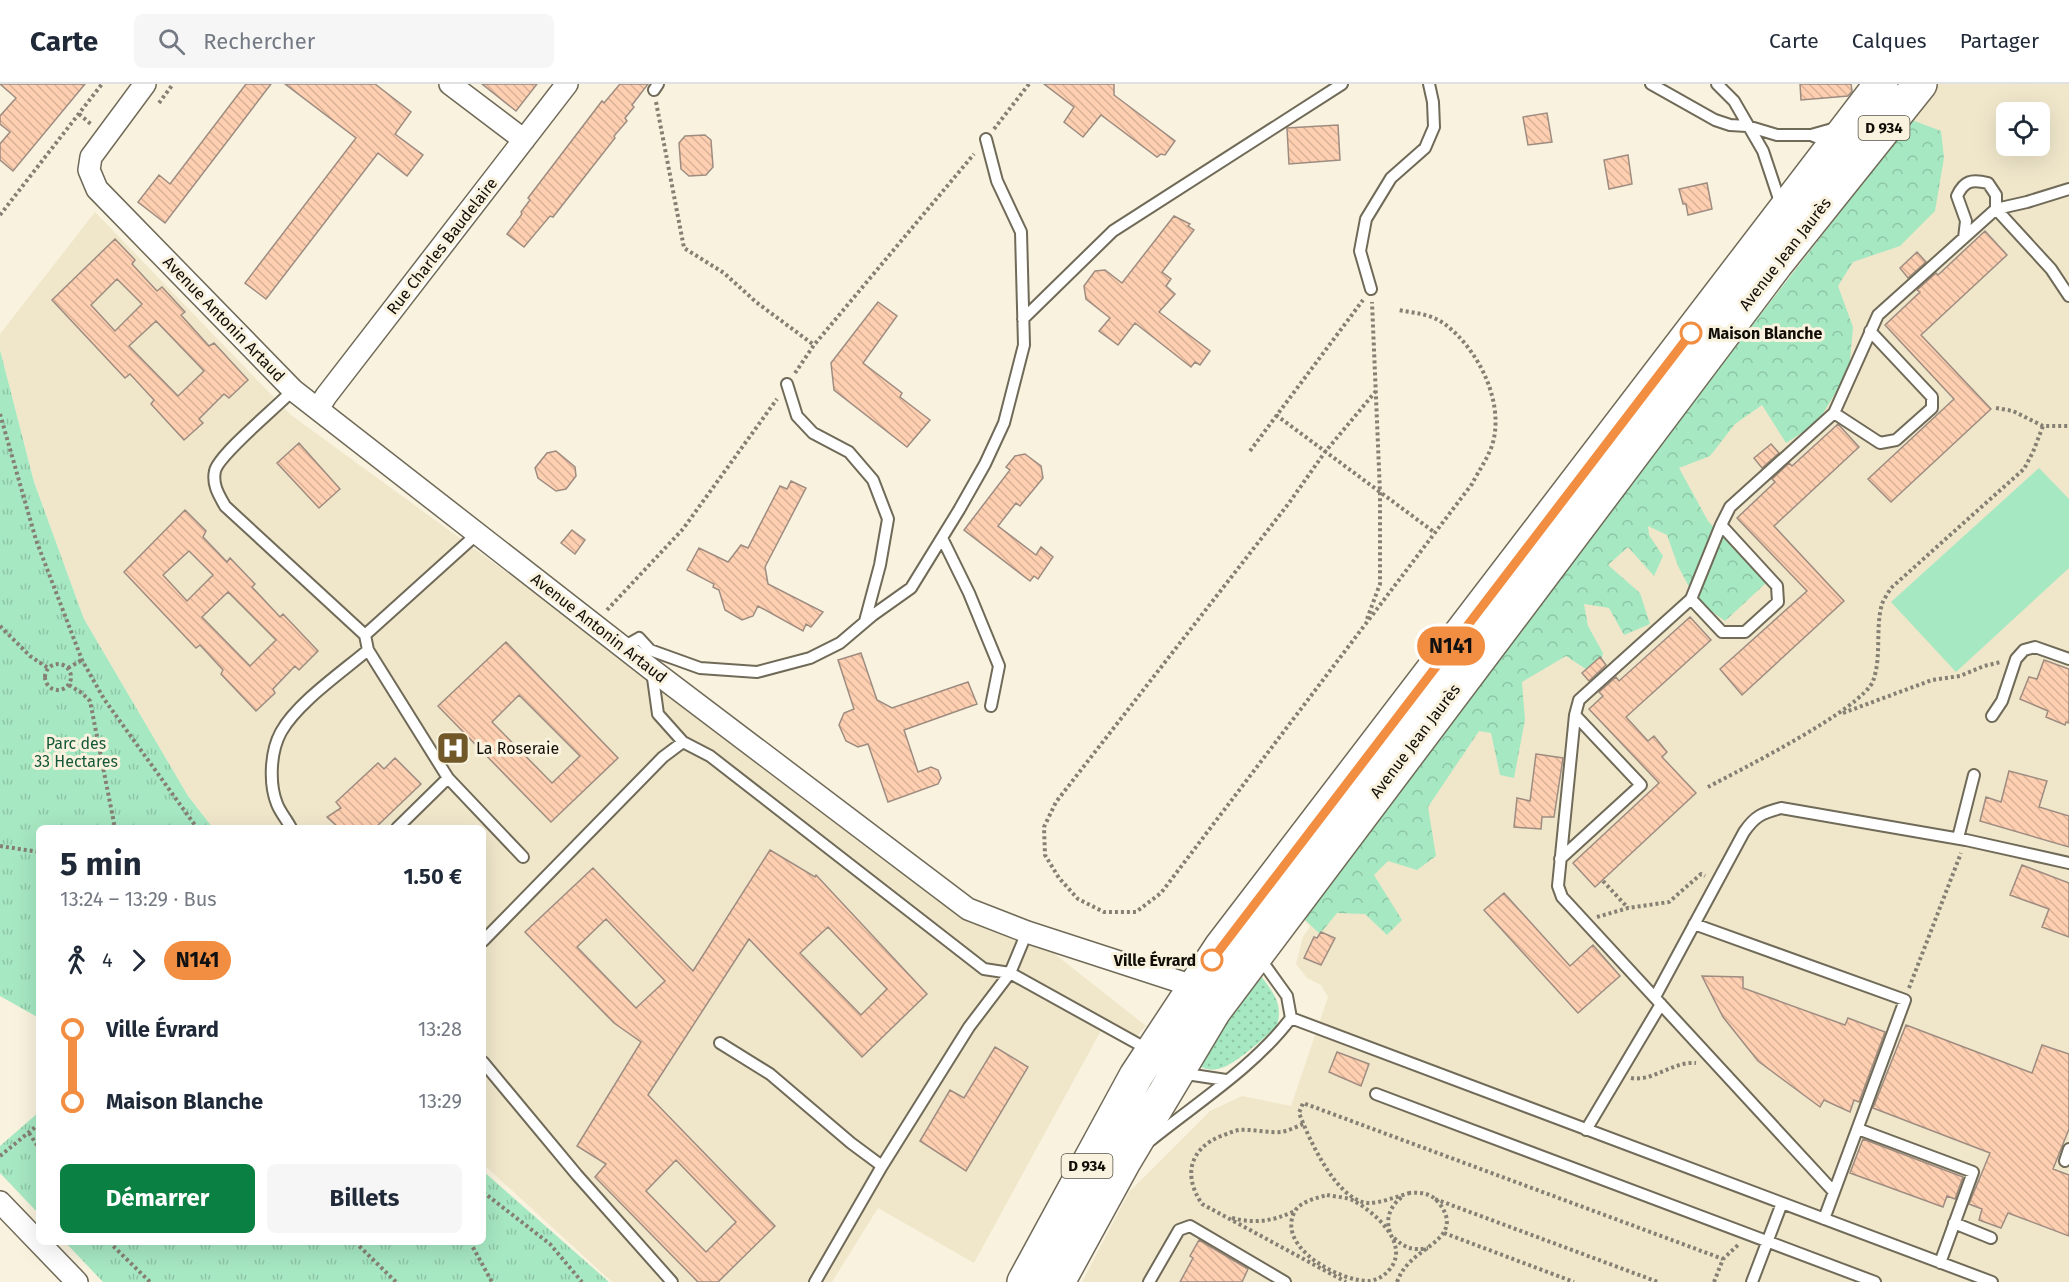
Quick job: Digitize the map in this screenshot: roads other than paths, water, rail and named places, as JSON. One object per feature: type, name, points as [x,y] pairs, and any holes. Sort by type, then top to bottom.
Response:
[{"type":"main road","name":"Avenue Jean Jaurès","points":[[1024,1282],[1165,1059],[1214,1011],[1239,950],[1881,84]]},
{"type":"main road","name":"Avenue Jean Jaurès","points":[[1058,1282],[1123,1163],[1193,986],[1239,950],[1712,348],[1776,264],[1818,171],[1920,84]]},
{"type":"street","name":"Avenue Antonin Artaud","points":[[145,84],[91,156],[89,170],[97,189],[293,390],[477,534],[600,617],[631,643],[651,669],[968,909],[1027,932],[1193,986]]},
{"type":"street","points":[[450,84],[524,140]]},
{"type":"street","name":"Rue Charles Baudelaire","points":[[318,409],[567,84]]},
{"type":"street","points":[[0,1202],[36,1239]]},
{"type":"street","points":[[41,1245],[77,1282]]},
{"type":"lane","points":[[1023,319],[1113,231],[1342,84]]},
{"type":"lane","points":[[1371,290],[1360,251],[1366,219],[1391,177],[1425,148],[1434,127],[1433,102],[1429,84]]},
{"type":"lane","points":[[1651,84],[1715,120],[1777,135],[1818,171]]},
{"type":"lane","points":[[1717,84],[1734,101],[1763,151],[1818,171]]},
{"type":"lane","points":[[631,643],[700,668],[757,672],[810,658],[840,643],[911,588],[985,464],[1004,423],[1024,345],[1022,232],[997,181],[987,140]]},
{"type":"lane","points":[[1712,348],[1735,300],[1818,171]]},
{"type":"lane","points":[[1964,238],[1966,221],[1957,196],[1962,186],[1975,180],[1988,183],[1996,195],[1996,209],[2051,269],[2069,296]]},
{"type":"lane","points":[[1834,1192],[1562,897],[1558,886],[1575,715],[1579,700],[1691,599],[1730,507],[1834,413],[1878,315],[1996,209],[2069,189]]},
{"type":"lane","points":[[1834,413],[1880,443],[1896,440],[1932,408],[1932,397],[1870,331]]},
{"type":"lane","points":[[787,384],[797,416],[813,433],[849,452],[873,480],[888,519],[880,565],[865,622]]},
{"type":"lane","points":[[293,390],[224,455],[215,470],[215,489],[225,506],[365,634],[368,650],[448,778],[524,857]]},
{"type":"lane","points":[[1691,599],[1722,632],[1745,632],[1778,602],[1777,586],[1721,525]]},
{"type":"lane","points":[[365,634],[477,534]]},
{"type":"lane","points":[[942,538],[969,593],[999,666],[991,706]]},
{"type":"lane","points":[[1992,716],[2002,701],[2016,659],[2024,650],[2035,647],[2069,659]]},
{"type":"lane","points":[[289,825],[277,805],[272,784],[271,764],[280,733],[303,706],[368,650]]},
{"type":"lane","points":[[651,669],[658,714],[683,742],[710,756],[984,969],[1010,973],[1193,1074],[1226,1080]]},
{"type":"lane","points":[[1560,859],[1641,785],[1575,715]]},
{"type":"lane","points":[[486,938],[663,757],[683,742]]},
{"type":"lane","points":[[1962,839],[1974,776]]},
{"type":"lane","points":[[400,825],[448,778]]},
{"type":"lane","points":[[1586,1130],[1618,1076],[1658,1001],[1694,924],[1752,819],[1781,808],[1962,839],[2069,863]]},
{"type":"lane","points":[[1694,924],[1905,1000],[1824,1219]]},
{"type":"lane","points":[[815,1282],[882,1166],[969,1027],[1010,973],[1027,932]]},
{"type":"lane","points":[[1239,950],[1287,996],[1292,1018]]},
{"type":"lane","points":[[1123,1163],[1254,1059],[1292,1018]]},
{"type":"lane","points":[[1292,1018],[1940,1263],[1972,1279],[1992,1282]]},
{"type":"lane","points":[[720,1042],[770,1074],[851,1143],[882,1166]]},
{"type":"lane","points":[[486,1066],[577,1175],[672,1282]]},
{"type":"lane","points":[[1376,1094],[1875,1282]]},
{"type":"lane","points":[[1858,1129],[1973,1172],[1940,1263]]},
{"type":"lane","points":[[2064,1161],[2069,1149]]},
{"type":"lane","points":[[1752,1282],[1782,1203]]},
{"type":"lane","points":[[1954,1223],[1991,1239]]},
{"type":"lane","points":[[1149,1282],[1179,1230],[1190,1226],[1286,1282]]},
{"type":"place","name":"Maison Blanche","points":[[1691,333]]},
{"type":"place","name":"La Roseraie","points":[[453,748]]},
{"type":"place","name":"Ville Évrard","points":[[1212,960]]},
{"type":"park label","name":"Parc des 33 Hectares","points":[[76,752]]}]
